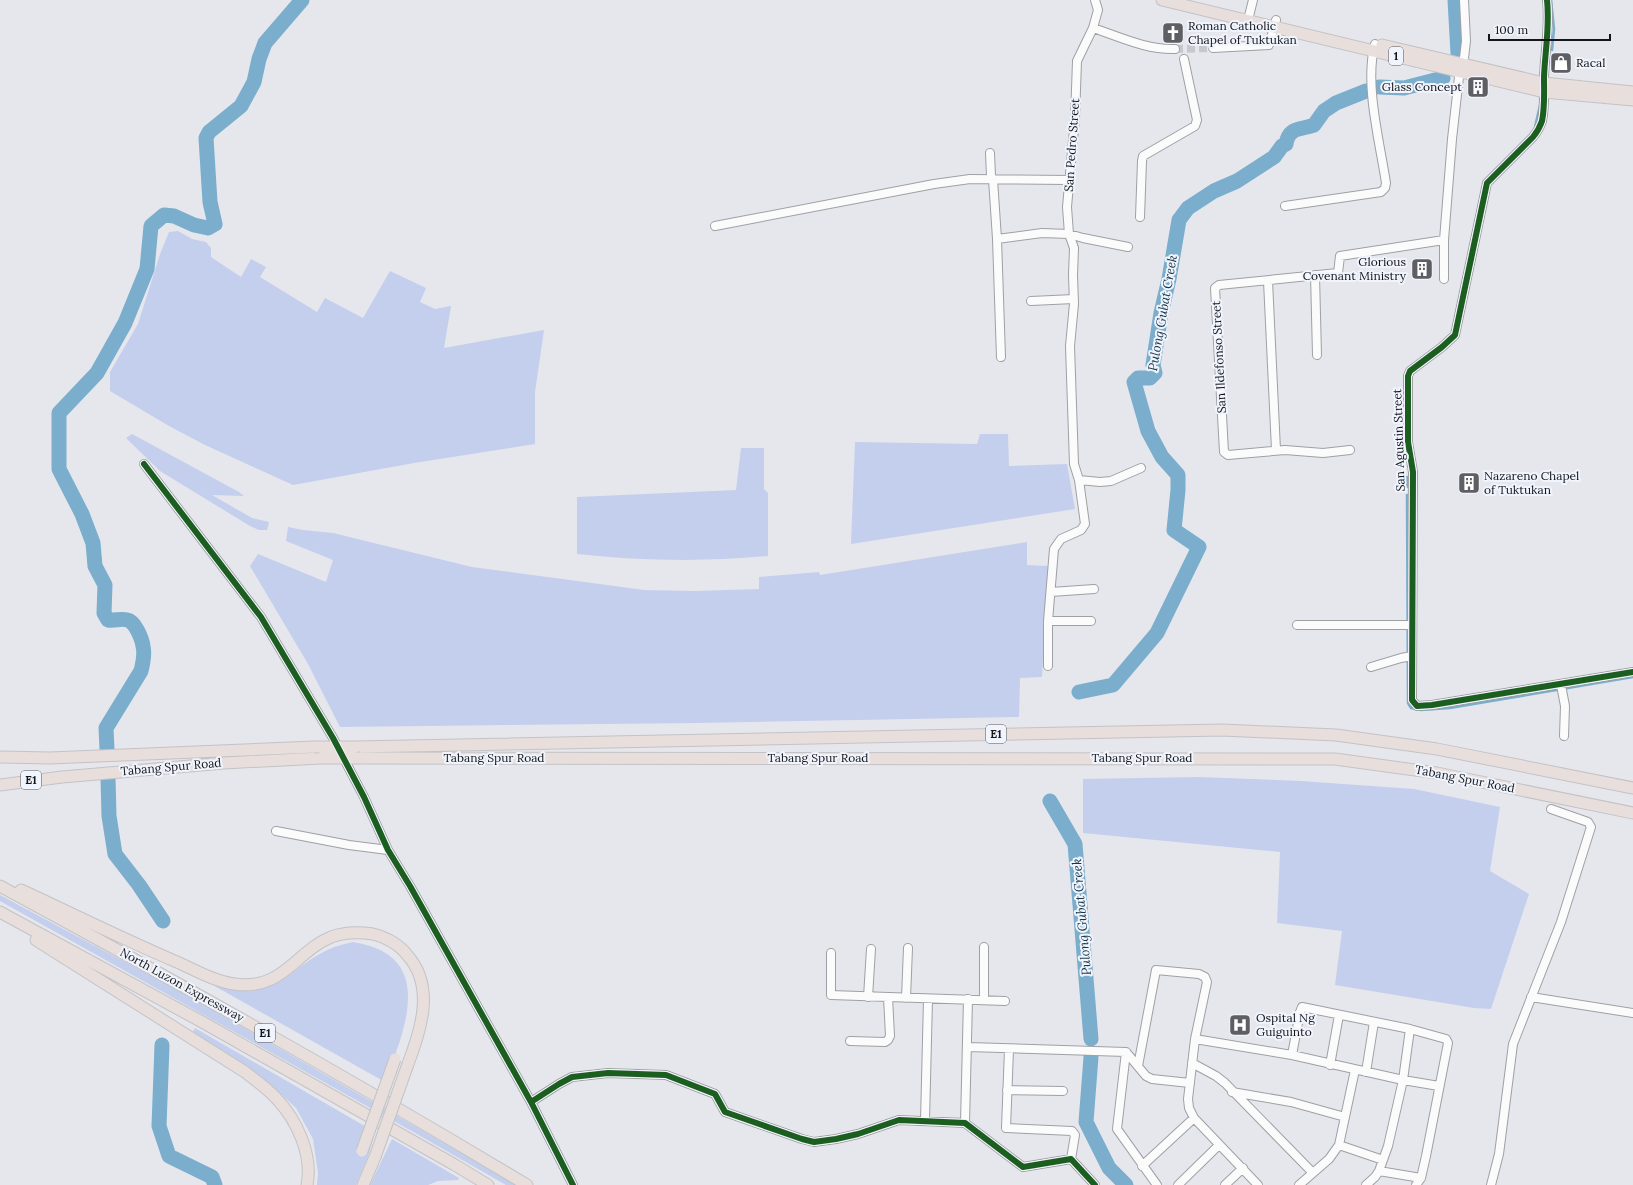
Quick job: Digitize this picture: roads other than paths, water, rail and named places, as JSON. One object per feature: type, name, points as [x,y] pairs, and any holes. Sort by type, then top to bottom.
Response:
[{"type":"highway","name":"1","points":[[1162,0],[1249,17],[1544,88],[1633,100]]},
{"type":"highway","name":"1","points":[[1194,0],[1249,17]]},
{"type":"highway","name":"1","points":[[1544,88],[1633,92]]},
{"type":"highway","name":"Tabang Spur Road","points":[[0,757],[50,758],[314,747],[1222,730],[1336,735],[1421,747],[1633,788]]},
{"type":"highway","name":"Tabang Spur Road","points":[[0,785],[62,777],[224,763],[321,758],[1335,759],[1437,772],[1633,813]]},
{"type":"highway","points":[[0,880],[153,952],[216,979],[234,984],[258,982],[280,975],[323,941],[339,935],[358,932],[376,935],[385,938],[405,951],[412,960],[422,981],[424,990],[421,1023],[375,1157],[363,1185]]},
{"type":"highway","name":"North Luzon Expressway","points":[[0,886],[168,976],[528,1185]]},
{"type":"highway","name":"North Luzon Expressway","points":[[0,912],[224,1035],[488,1185]]},
{"type":"highway","points":[[0,917],[245,1072],[276,1097],[287,1110],[302,1140],[308,1170],[307,1185]]},
{"type":"highway","points":[[362,1151],[395,1059]]},
{"type":"street","name":"San Pedro Street","points":[[1051,592],[1054,549],[1056,544],[1060,539],[1082,530],[1085,524],[1079,480],[1074,464],[1070,346],[1074,299],[1074,248],[1069,234],[1067,207],[1075,118],[1076,61],[1093,28],[1098,10],[1095,0]]},
{"type":"street","points":[[1249,17],[1253,0]]},
{"type":"street","points":[[1444,279],[1444,240],[1452,140],[1466,41],[1464,0]]},
{"type":"street","name":"San Agustin Street","points":[[1546,0],[1548,36],[1542,120],[1539,129],[1533,137],[1487,183],[1455,335],[1447,343],[1410,371],[1408,376],[1408,442],[1413,472],[1412,700],[1418,706],[1561,685],[1633,672]]},
{"type":"street","points":[[1213,48],[1269,46],[1275,23]]},
{"type":"street","points":[[1093,28],[1162,50],[1175,49]]},
{"type":"street","points":[[1285,206],[1381,192],[1386,188],[1372,94],[1374,47]]},
{"type":"street","points":[[1140,217],[1143,156],[1195,126],[1197,120],[1184,59]]},
{"type":"street","points":[[990,153],[991,176],[993,179],[1001,357]]},
{"type":"street","points":[[715,226],[934,184],[993,179],[1070,180]]},
{"type":"street","points":[[996,239],[1042,233],[1069,234],[1128,247]]},
{"type":"street","name":"San Ildefonso Street","points":[[1350,450],[1322,453],[1276,450],[1228,455],[1224,452],[1215,288],[1219,285],[1338,273],[1340,256],[1444,240]]},
{"type":"street","points":[[1315,275],[1317,355]]},
{"type":"street","points":[[1268,281],[1276,450]]},
{"type":"street","points":[[1031,301],[1074,299]]},
{"type":"street","points":[[144,464],[261,617],[333,738],[364,797],[388,850],[414,893],[531,1102],[573,1185]]},
{"type":"street","points":[[1079,480],[1100,482],[1111,481],[1141,468]]},
{"type":"street","points":[[1048,666],[1048,621],[1051,592],[1094,589]]},
{"type":"street","points":[[1048,621],[1091,621]]},
{"type":"street","points":[[1297,625],[1412,625]]},
{"type":"street","points":[[1371,667],[1412,656]]},
{"type":"street","points":[[1561,685],[1565,706],[1564,736]]},
{"type":"street","points":[[1491,1185],[1499,1154],[1513,1044],[1561,922],[1591,827],[1588,822],[1551,809]]},
{"type":"street","points":[[276,831],[349,845],[388,850]]},
{"type":"street","points":[[984,947],[984,1000]]},
{"type":"street","points":[[868,997],[871,948]]},
{"type":"street","points":[[906,998],[908,948]]},
{"type":"street","points":[[831,953],[831,996],[1005,1001]]},
{"type":"street","points":[[1138,1066],[1156,970],[1199,974],[1205,977],[1207,982],[1195,1039],[1189,1108],[1194,1118],[1258,1185]]},
{"type":"street","points":[[1531,997],[1633,1013]]},
{"type":"street","points":[[850,1042],[885,1042],[888,1040],[890,1036],[888,998]]},
{"type":"street","points":[[926,1121],[928,999]]},
{"type":"street","points":[[965,1123],[968,1000]]},
{"type":"street","points":[[1292,1055],[1302,1008],[1410,1029],[1446,1038],[1448,1043],[1426,1156],[1419,1182],[1379,1171]]},
{"type":"street","points":[[1330,1065],[1339,1015]]},
{"type":"street","points":[[1366,1072],[1374,1022]]},
{"type":"street","points":[[1366,1185],[1379,1171],[1388,1146],[1403,1080],[1410,1029]]},
{"type":"street","points":[[1195,1039],[1292,1055],[1330,1065],[1439,1086]]},
{"type":"street","points":[[968,1047],[1126,1052],[1146,1076],[1152,1079],[1190,1083]]},
{"type":"street","points":[[1009,1049],[1006,1128],[1072,1131],[1075,1135],[1072,1159],[1095,1185]]},
{"type":"street","points":[[1126,1052],[1117,1130],[1157,1185]]},
{"type":"street","points":[[1192,1063],[1216,1076],[1313,1173]]},
{"type":"street","points":[[1299,1185],[1329,1159],[1339,1145],[1355,1070]]},
{"type":"street","points":[[531,1102],[572,1077],[608,1073],[666,1075],[715,1094],[725,1112],[814,1142],[858,1134],[900,1120],[965,1123],[1023,1167],[1072,1159]]},
{"type":"street","points":[[1007,1090],[1063,1091]]},
{"type":"street","points":[[1232,1092],[1290,1102],[1344,1117]]},
{"type":"street","points":[[1142,1166],[1194,1118]]},
{"type":"street","points":[[1178,1185],[1219,1145]]},
{"type":"street","points":[[1339,1145],[1383,1160]]},
{"type":"street","points":[[1225,1185],[1242,1168]]},
{"type":"waterway","points":[[107,749],[106,728],[141,671],[144,658],[144,649],[140,635],[130,621],[125,619],[108,620],[104,613],[105,585],[95,566],[93,543],[82,514],[59,469],[59,413],[97,373],[125,323],[147,269],[151,226],[164,215],[174,216],[194,225],[208,228],[215,224],[210,202],[206,138],[209,132],[241,106],[254,82],[259,59],[265,43],[302,0]]},
{"type":"waterway","name":"Pulong Gubat Creek","points":[[1455,0],[1458,53]]},
{"type":"waterway","points":[[1551,0],[1554,29],[1552,50]]},
{"type":"waterway","name":"Pulong Gubat Creek","points":[[1379,87],[1404,88],[1443,78]]},
{"type":"waterway","name":"Pulong Gubat Creek","points":[[1079,692],[1113,685],[1157,633],[1199,547],[1174,530],[1178,475],[1162,457],[1148,431],[1134,382],[1138,378],[1150,378],[1155,373],[1153,365],[1161,313],[1169,279],[1179,220],[1188,208],[1214,191],[1237,181],[1274,157],[1282,146],[1286,144],[1290,134],[1293,131],[1314,125],[1324,111],[1336,103],[1366,91]]},
{"type":"waterway","points":[[1535,127],[1540,105]]},
{"type":"waterway","points":[[1407,477],[1407,487]]},
{"type":"waterway","points":[[1407,495],[1408,703],[1411,708],[1421,710],[1450,708],[1633,677]]},
{"type":"waterway","points":[[108,778],[109,816],[115,854],[139,885],[163,921]]},
{"type":"waterway","name":"Pulong Gubat Creek","points":[[1050,801],[1075,844],[1091,1039]]},
{"type":"waterway","points":[[162,1045],[159,1126],[169,1156],[212,1177],[215,1185]]},
{"type":"waterway","name":"Pulong Gubat Creek","points":[[1091,1057],[1086,1122],[1109,1168],[1126,1185]]},
{"type":"tunnel","points":[[1175,49],[1213,48]]},
{"type":"place","name":"Roman Catholic Chapel of Tuktukan","points":[[1173,33]]},
{"type":"place","name":"Racal","points":[[1561,63]]},
{"type":"place","name":"Glass Concept","points":[[1478,87]]},
{"type":"place","name":"Glorious Covenant Ministry","points":[[1422,269]]},
{"type":"place","name":"Nazareno Chapel of Tuktukan","points":[[1469,483]]},
{"type":"place","name":"Ospital Ng Guiguinto","points":[[1240,1025]]}]
